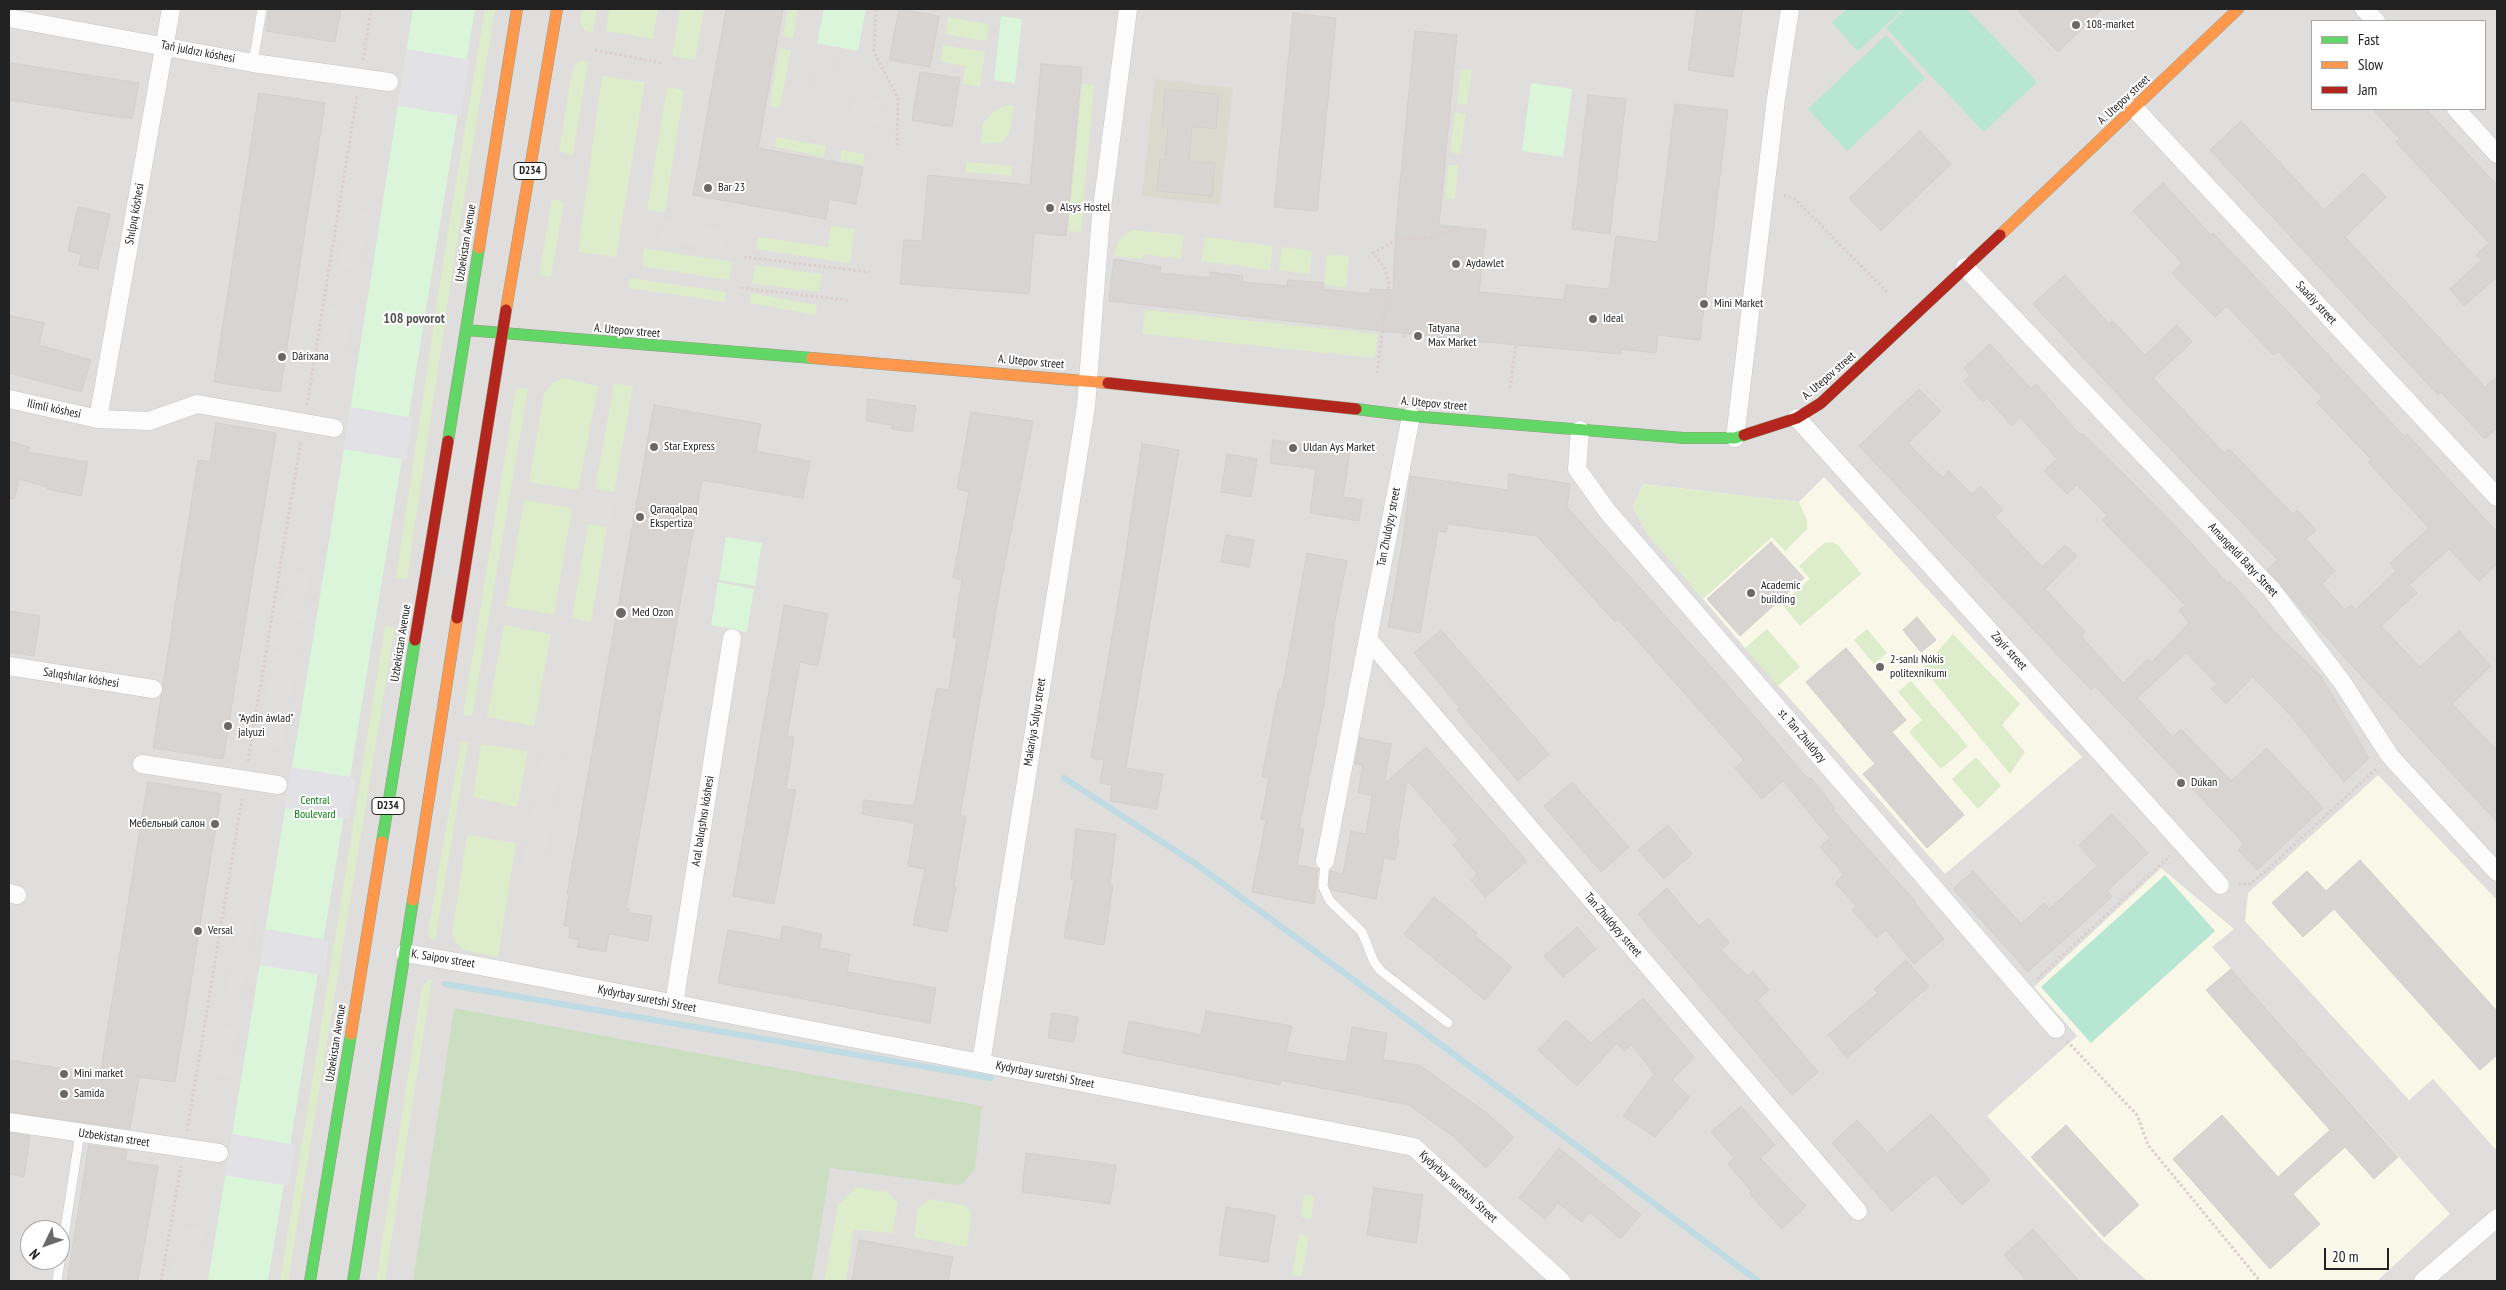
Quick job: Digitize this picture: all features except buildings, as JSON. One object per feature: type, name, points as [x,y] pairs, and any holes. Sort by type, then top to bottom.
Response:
[{"type":"main road","name":"Uzbekistan Avenue","points":[[310,1281],[466,330],[516,9]]},
{"type":"main road","name":"D234","points":[[353,1281],[502,334],[558,9]]},
{"type":"main road","name":"A. Utepov street","points":[[466,330],[1089,381],[1273,399],[1411,416],[1684,438],[1735,438],[1797,418],[1828,397],[2135,109],[2238,9]]},
{"type":"street","name":"Shılpıq kóshesi","points":[[98,418],[166,46],[171,9]]},
{"type":"street","name":"Makariya Sulyu street","points":[[981,1063],[1089,381],[1101,216],[1128,9]]},
{"type":"street","points":[[1735,438],[1775,108],[1790,9]]},
{"type":"street","points":[[2364,9],[2375,20]]},
{"type":"street","name":"Tań juldızı kóshesi","points":[[9,18],[253,63],[389,82]]},
{"type":"street","name":"Saadiy street","points":[[2135,109],[2497,497]]},
{"type":"street","points":[[2457,110],[2497,154]]},
{"type":"street","name":"Amangeldi Batyr Street","points":[[1965,267],[2272,590],[2342,682],[2390,756],[2497,872]]},
{"type":"street","name":"Ilimli kóshesi","points":[[9,399],[98,418],[149,421],[197,404],[334,428]]},
{"type":"street","name":"Tan Zhuldyzy street","points":[[1325,861],[1411,416]]},
{"type":"street","name":"Zayir street","points":[[1797,418],[2220,885]]},
{"type":"street","name":"st. Tan Zhuldyzy","points":[[1580,430],[1577,469],[1608,512],[2056,1029]]},
{"type":"street","name":"Aral balıqshısı kóshesi","points":[[674,1004],[732,638]]},
{"type":"street","name":"Tan Zhuldyzy street","points":[[1368,639],[1858,1211]]},
{"type":"street","name":"Salıqshılar kóshesi","points":[[9,666],[153,689]]},
{"type":"street","points":[[142,764],[278,785]]},
{"type":"street","name":"K. Saipov street","points":[[405,953],[480,966]]},
{"type":"street","name":"Kydyrbay suretshi Street","points":[[480,966],[1414,1147],[1561,1281]]},
{"type":"street","name":"Uzbekistan street","points":[[9,1122],[80,1134],[219,1153]]},
{"type":"street","points":[[2423,1281],[2497,1218]]},
{"type":"lane","points":[[253,63],[262,9]]},
{"type":"lane","points":[[1325,861],[1323,887],[1330,901],[1362,932],[1374,962],[1381,971],[1448,1023]]},
{"type":"lane","points":[[57,1281],[80,1134]]},
{"type":"path","points":[[161,1281],[371,9]]},
{"type":"path","points":[[876,9],[874,52],[898,98],[897,145]]},
{"type":"path","points":[[595,50],[661,63]]},
{"type":"path","points":[[1781,194],[1795,199],[1888,293]]},
{"type":"path","points":[[1378,373],[1389,281],[1384,267],[1373,253],[1396,240],[1433,236],[1460,227]]},
{"type":"path","points":[[744,257],[869,272]]},
{"type":"path","points":[[740,288],[847,300]]},
{"type":"path","points":[[1510,388],[1516,344]]},
{"type":"path","points":[[2220,885],[2250,884],[2390,756]]},
{"type":"path","points":[[2024,991],[2183,844]]},
{"type":"path","points":[[2056,1029],[2137,1115],[2148,1145],[2260,1281]]},
{"type":"shaded area","points":[[9,9],[2497,9],[2497,1281],[9,1281]]},
{"type":"shaded area","points":[[817,48],[837,51],[830,96],[811,93]]},
{"type":"shaded area","points":[[407,49],[470,60],[461,116],[398,106]]},
{"type":"shaded area","points":[[1155,79],[1233,88],[1220,205],[1142,196]]},
{"type":"shaded area","points":[[854,95],[885,102],[880,125],[849,118]]},
{"type":"shaded area","points":[[371,208],[362,263],[335,275],[345,220]]},
{"type":"shaded area","points":[[662,219],[728,231],[725,251],[659,239]]},
{"type":"shaded area","points":[[354,302],[346,354],[322,347],[327,309]]},
{"type":"shaded area","points":[[351,407],[413,418],[406,460],[344,449]]},
{"type":"shaded area","name":"2-sanlı Nókis politexnikumı","points":[[1824,477],[2082,757],[1945,874],[1745,648],[1647,533],[1633,507],[1643,484],[1799,502]]},
{"type":"shaded area","points":[[586,491],[616,496],[611,526],[582,521]]},
{"type":"shaded area","points":[[312,569],[304,620],[276,629],[286,578]]},
{"type":"shaded area","points":[[300,646],[283,748],[257,745],[273,651]]},
{"type":"shaded area","points":[[542,749],[563,753],[542,883],[519,879]]},
{"type":"shaded area","points":[[291,767],[356,778],[349,819],[284,808]]},
{"type":"shaded area","points":[[2378,775],[2497,900],[2497,1151],[2433,1079],[2409,1100],[2245,921],[2248,893]]},
{"type":"shaded area","points":[[2161,868],[2234,929],[2212,947],[2450,1214],[2377,1281],[2147,1281],[2102,1240],[1987,1116],[2077,1036],[2034,987]]},
{"type":"shaded area","points":[[257,907],[242,1002],[226,989],[238,917]]},
{"type":"shaded area","points":[[265,929],[329,940],[324,975],[259,965]]},
{"type":"shaded area","points":[[207,1024],[238,1028],[231,1077],[200,1072]]},
{"type":"shaded area","points":[[232,1134],[296,1145],[289,1186],[224,1175]]},
{"type":"shaded area","points":[[206,1225],[198,1277],[168,1281],[178,1230]]},
{"type":"green space","name":"Central Boulevard","points":[[413,9],[475,9],[268,1281],[208,1281],[344,449]]},
{"type":"green space","points":[[485,9],[495,9],[454,261],[407,579],[396,578],[444,256]]},
{"type":"green space","points":[[582,9],[597,9],[593,33],[586,31],[580,23]]},
{"type":"green space","points":[[609,9],[658,9],[653,39],[606,31]]},
{"type":"green space","points":[[680,9],[704,9],[695,60],[672,56]]},
{"type":"green space","points":[[788,9],[798,10],[793,38],[783,36]]},
{"type":"green space","points":[[824,9],[866,9],[858,51],[817,43]]},
{"type":"green space","points":[[1847,9],[1903,9],[1858,51],[1832,23]]},
{"type":"green space","points":[[1905,9],[1967,9],[2037,82],[1984,132],[1886,28]]},
{"type":"green space","points":[[1001,16],[1022,19],[1015,83],[994,80]]},
{"type":"green space","points":[[948,17],[989,24],[986,41],[945,34]]},
{"type":"green space","points":[[1886,35],[1925,78],[1847,151],[1808,109]]},
{"type":"green space","points":[[943,45],[985,52],[980,87],[963,84],[965,66],[941,62]]},
{"type":"green space","points":[[780,48],[791,50],[780,108],[769,106]]},
{"type":"green space","points":[[588,62],[573,155],[559,151],[572,71],[576,63]]},
{"type":"green space","points":[[1461,69],[1472,70],[1467,105],[1457,104]]},
{"type":"green space","points":[[602,76],[645,82],[616,257],[578,252]]},
{"type":"green space","points":[[1531,83],[1572,89],[1563,157],[1522,151]]},
{"type":"green space","points":[[1082,84],[1094,85],[1081,232],[1068,231]]},
{"type":"green space","points":[[667,87],[684,90],[665,212],[647,210]]},
{"type":"green space","points":[[1006,105],[1014,106],[1009,134],[1002,142],[981,144],[983,123],[996,110]]},
{"type":"green space","points":[[1455,112],[1466,114],[1460,154],[1450,152]]},
{"type":"green space","points":[[776,137],[826,146],[824,157],[775,147]]},
{"type":"green space","points":[[842,150],[865,154],[863,164],[840,160]]},
{"type":"green space","points":[[966,162],[1012,166],[1011,176],[966,172]]},
{"type":"green space","points":[[1448,165],[1458,165],[1455,199],[1445,199]]},
{"type":"green space","points":[[552,199],[564,202],[551,277],[539,275]]},
{"type":"green space","points":[[831,226],[855,229],[850,263],[756,249],[758,237],[828,247]]},
{"type":"green space","points":[[1132,230],[1184,235],[1181,259],[1143,254],[1142,259],[1113,256],[1120,238]]},
{"type":"green space","points":[[1205,237],[1273,246],[1270,270],[1201,261]]},
{"type":"green space","points":[[1282,247],[1312,251],[1310,274],[1279,270]]},
{"type":"green space","points":[[644,248],[732,262],[729,280],[642,266]]},
{"type":"green space","points":[[1327,254],[1349,256],[1346,287],[1324,285]]},
{"type":"green space","points":[[755,265],[822,274],[819,292],[752,283]]},
{"type":"green space","points":[[630,278],[726,292],[725,302],[629,288]]},
{"type":"green space","points":[[752,293],[817,305],[815,315],[750,303]]},
{"type":"green space","points":[[1145,310],[1378,334],[1375,358],[1142,334]]},
{"type":"green space","points":[[564,378],[598,386],[578,490],[529,482],[544,393],[553,383]]},
{"type":"green space","points":[[614,383],[633,387],[614,492],[595,489]]},
{"type":"green space","points":[[516,388],[528,389],[472,716],[463,715]]},
{"type":"green space","points":[[1643,484],[1799,502],[1807,520],[1807,529],[1785,551],[1772,537],[1703,599],[1647,533],[1633,507]]},
{"type":"green space","points":[[524,500],[572,508],[554,615],[506,606]]},
{"type":"green space","points":[[588,524],[607,527],[591,622],[572,618]]},
{"type":"green space","points":[[726,537],[762,543],[755,586],[719,580]]},
{"type":"green space","points":[[1832,542],[1838,545],[1861,574],[1800,626],[1782,604],[1810,579],[1799,566],[1824,543]]},
{"type":"green space","points":[[718,582],[754,589],[747,632],[711,625]]},
{"type":"green space","points":[[504,625],[551,634],[534,726],[487,717]]},
{"type":"green space","points":[[385,626],[395,627],[288,1281],[280,1281]]},
{"type":"green space","points":[[1767,629],[1800,667],[1778,686],[1745,648]]},
{"type":"green space","points":[[1867,629],[1887,653],[1874,664],[1854,640]]},
{"type":"green space","points":[[1953,634],[2020,704],[2002,725],[2025,752],[2010,774],[1923,668]]},
{"type":"green space","points":[[1911,681],[1968,746],[1941,769],[1909,732],[1922,720],[1898,692]]},
{"type":"green space","points":[[461,741],[468,743],[435,941],[428,936],[428,932]]},
{"type":"green space","points":[[481,744],[528,751],[517,807],[473,797]]},
{"type":"green space","points":[[1976,757],[2001,786],[1978,809],[1952,779]]},
{"type":"green space","points":[[467,835],[516,843],[498,957],[464,950],[456,943],[452,934]]},
{"type":"green space","points":[[2165,875],[2215,931],[2091,1043],[2041,987]]},
{"type":"green space","points":[[429,980],[432,980],[385,1281],[376,1281],[422,986]]},
{"type":"green space","points":[[454,1008],[982,1106],[975,1168],[964,1183],[957,1185],[830,1168],[812,1281],[413,1281]]},
{"type":"green space","points":[[856,1187],[887,1192],[898,1202],[893,1233],[854,1230],[846,1281],[824,1281],[838,1205]]},
{"type":"green space","points":[[1304,1195],[1314,1196],[1311,1219],[1301,1217]]},
{"type":"green space","points":[[929,1199],[964,1205],[968,1208],[971,1214],[967,1247],[914,1237],[918,1208]]},
{"type":"green space","points":[[1299,1234],[1309,1236],[1302,1276],[1292,1275]]},
{"type":"waterway","points":[[1064,778],[1196,864],[1758,1281]]},
{"type":"waterway","points":[[445,984],[991,1078]]},
{"type":"traffic: fast","points":[[448,441],[479,248]]},
{"type":"traffic: fast","points":[[466,330],[812,358]]},
{"type":"traffic: fast","points":[[1356,409],[1411,416],[1684,438],[1735,438],[1744,435]]},
{"type":"traffic: fast","points":[[382,842],[415,640]]},
{"type":"traffic: fast","points":[[353,1281],[413,900]]},
{"type":"traffic: fast","points":[[310,1281],[351,1034]]},
{"type":"traffic: slow","points":[[479,248],[517,9]]},
{"type":"traffic: slow","points":[[506,310],[557,9]]},
{"type":"traffic: slow","points":[[2000,235],[2238,9]]},
{"type":"traffic: slow","points":[[812,358],[1108,383]]},
{"type":"traffic: slow","points":[[413,900],[457,618]]},
{"type":"traffic: slow","points":[[351,1034],[382,842]]},
{"type":"traffic: jam","points":[[1744,435],[1797,418],[1821,403],[2000,235]]},
{"type":"traffic: jam","points":[[457,618],[506,310]]},
{"type":"traffic: jam","points":[[1108,383],[1356,409]]},
{"type":"traffic: jam","points":[[415,640],[448,441]]},
{"type":"place","name":"108-market","points":[[2076,25]]},
{"type":"place","name":"Bar 23","points":[[708,188]]},
{"type":"place","name":"Alsys Hostel","points":[[1050,208]]},
{"type":"place","name":"Aydawlet","points":[[1456,264]]},
{"type":"place","name":"Mini Market","points":[[1704,304]]},
{"type":"place","name":"Ideal","points":[[1593,319]]},
{"type":"place","name":"Tatyana Max Market","points":[[1418,336]]},
{"type":"place","name":"Dárixana","points":[[282,357]]},
{"type":"place","name":"Star Express","points":[[654,447]]},
{"type":"place","name":"Uldan Ays Market","points":[[1293,448]]},
{"type":"place","name":"Qaraqalpaq Ekspertiza","points":[[640,517]]},
{"type":"place","name":"Academic building","points":[[1751,593]]},
{"type":"place","name":"Med Ozon","points":[[621,613]]},
{"type":"place","name":"2-sanlı Nókis politexnikumı","points":[[1880,667]]},
{"type":"place","name":"\"Aydin áwlad\" jalyuzi","points":[[228,726]]},
{"type":"place","name":"Dúkan","points":[[2181,783]]},
{"type":"place","name":"Мебельный салон","points":[[215,824]]},
{"type":"place","name":"Versal","points":[[198,931]]},
{"type":"place","name":"Mini market","points":[[64,1074]]},
{"type":"place","name":"Samida","points":[[64,1094]]},
{"type":"district","name":"108 povorot","points":[[414,319]]}]
